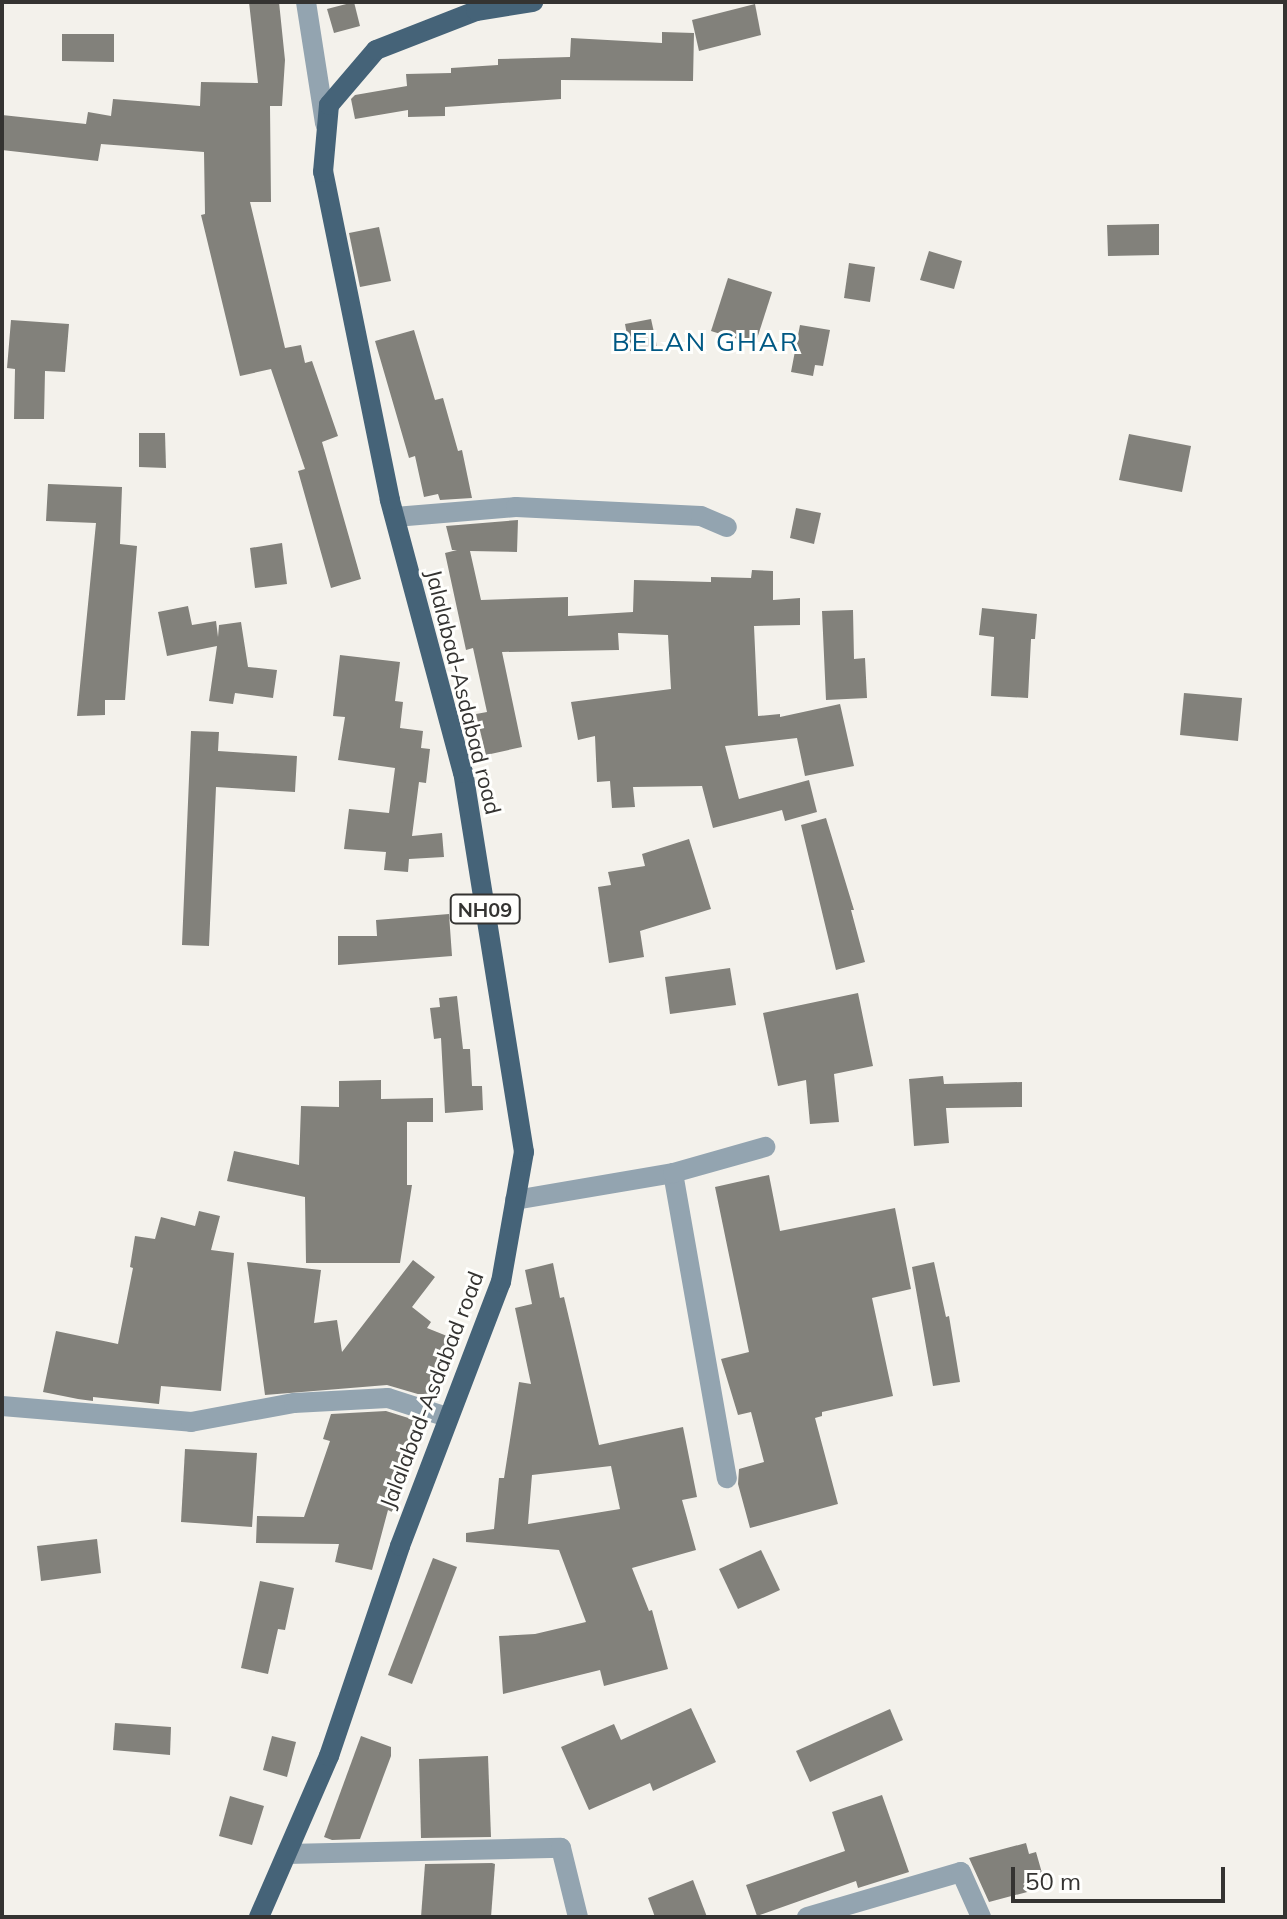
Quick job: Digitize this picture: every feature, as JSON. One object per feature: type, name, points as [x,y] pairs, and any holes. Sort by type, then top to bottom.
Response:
[{"type":"main road","name":"Jalalabad-Asdabad road","points":[[259,1917],[329,1756],[400,1546],[501,1282],[524,1152],[463,773],[395,517],[323,172],[329,105],[376,50],[476,11],[533,2]]},
{"type":"street","points":[[306,2],[326,136]]},
{"type":"street","points":[[395,517],[516,507],[701,516],[727,527]]},
{"type":"street","points":[[515,1200],[673,1173],[765,1147]]},
{"type":"street","points":[[673,1173],[727,1478]]},
{"type":"street","points":[[2,1406],[191,1422],[294,1403],[388,1398],[447,1417]]},
{"type":"street","points":[[287,1854],[561,1848],[578,1917]]},
{"type":"street","points":[[807,1917],[961,1872],[981,1917]]},
{"type":"building","points":[[249,2],[279,2],[285,60],[282,106],[270,106],[271,202],[250,202],[285,348],[301,345],[305,363],[312,361],[338,436],[322,442],[361,579],[331,588],[298,471],[305,469],[271,369],[240,376],[201,215],[205,214],[204,152],[101,144],[98,161],[2,150],[2,115],[86,124],[88,112],[111,116],[113,99],[200,106],[201,82],[258,83]]},
{"type":"building","points":[[354,2],[360,26],[334,33],[327,9]]},
{"type":"building","points":[[755,4],[761,35],[699,51],[692,20]]},
{"type":"building","points":[[662,32],[694,33],[693,81],[561,80],[561,99],[445,107],[445,116],[408,117],[408,110],[355,119],[351,99],[355,95],[407,86],[406,74],[451,73],[451,68],[498,65],[498,59],[570,57],[571,38],[662,43]]},
{"type":"building","points":[[62,34],[114,34],[114,62],[62,61]]},
{"type":"building","points":[[1159,224],[1159,255],[1108,256],[1107,225]]},
{"type":"building","points":[[379,227],[391,281],[360,287],[349,233]]},
{"type":"building","points":[[929,251],[962,261],[954,289],[920,280]]},
{"type":"building","points":[[849,263],[875,267],[870,302],[844,298]]},
{"type":"building","points":[[728,278],[772,292],[755,345],[711,331]]},
{"type":"building","points":[[651,319],[657,346],[630,351],[625,324]]},
{"type":"building","points":[[11,320],[69,324],[65,372],[45,371],[44,419],[14,419],[15,369],[7,368]]},
{"type":"building","points":[[800,325],[830,330],[823,366],[815,365],[813,376],[791,372]]},
{"type":"building","points":[[414,330],[435,400],[443,398],[458,451],[462,450],[472,498],[440,500],[438,494],[424,497],[415,456],[409,458],[375,341]]},
{"type":"building","points":[[139,433],[165,433],[166,468],[139,467]]},
{"type":"building","points":[[1129,434],[1191,446],[1182,492],[1119,480]]},
{"type":"building","points":[[48,484],[122,487],[120,544],[137,546],[125,700],[105,700],[105,715],[77,716],[96,523],[46,521]]},
{"type":"building","points":[[796,508],[821,513],[814,544],[790,538]]},
{"type":"building","points":[[518,520],[517,552],[470,551],[481,600],[568,597],[568,616],[633,612],[634,580],[711,582],[711,577],[751,578],[752,570],[773,571],[773,600],[800,598],[800,625],[754,626],[758,716],[780,714],[780,717],[840,704],[854,766],[805,776],[797,738],[725,746],[739,799],[809,780],[817,812],[785,821],[782,810],[713,828],[702,786],[633,787],[635,807],[612,808],[610,781],[597,782],[595,736],[578,740],[571,702],[671,689],[668,635],[618,633],[619,650],[502,652],[522,747],[486,755],[476,714],[487,712],[473,648],[466,650],[445,553],[457,550],[452,550],[446,526]]},
{"type":"building","points":[[282,543],[287,584],[255,588],[250,548]]},
{"type":"building","points":[[188,606],[192,625],[216,621],[218,637],[219,625],[241,622],[248,667],[277,670],[273,698],[235,693],[233,704],[209,701],[217,646],[167,656],[158,612]]},
{"type":"building","points":[[982,608],[1037,614],[1035,639],[1031,639],[1028,698],[991,696],[994,637],[979,635]]},
{"type":"building","points":[[853,610],[854,659],[865,658],[867,698],[826,700],[822,611]]},
{"type":"building","points":[[340,655],[400,662],[395,701],[403,702],[400,728],[423,731],[421,748],[430,749],[426,783],[419,782],[412,836],[442,833],[444,857],[409,859],[408,872],[384,870],[386,852],[344,849],[349,809],[389,813],[395,768],[338,760],[345,717],[333,716]]},
{"type":"building","points":[[1184,693],[1242,698],[1238,741],[1180,735]]},
{"type":"building","points":[[191,731],[219,732],[218,751],[297,756],[295,792],[216,787],[209,946],[182,945]]},
{"type":"building","points":[[826,818],[854,910],[851,910],[865,962],[836,970],[801,825]]},
{"type":"building","points":[[689,839],[711,909],[640,931],[644,957],[609,963],[598,887],[611,885],[608,872],[645,866],[642,854]]},
{"type":"building","points":[[449,914],[452,956],[338,965],[338,936],[377,936],[376,920]]},
{"type":"building","points":[[730,968],[736,1005],[670,1014],[665,977]]},
{"type":"building","points":[[858,993],[873,1066],[834,1074],[839,1122],[810,1124],[806,1080],[778,1086],[763,1013]]},
{"type":"building","points":[[457,996],[463,1049],[470,1049],[472,1086],[482,1086],[483,1110],[445,1113],[441,1038],[434,1039],[430,1008],[440,1007],[439,998]]},
{"type":"building","points":[[943,1076],[944,1084],[1022,1082],[1022,1107],[946,1108],[949,1143],[914,1146],[909,1079]]},
{"type":"building","points":[[381,1080],[381,1099],[433,1098],[433,1122],[407,1122],[407,1185],[412,1185],[400,1263],[306,1263],[305,1197],[227,1181],[234,1151],[299,1165],[301,1106],[339,1107],[339,1081]]},
{"type":"building","points":[[769,1175],[780,1231],[895,1208],[911,1289],[872,1298],[893,1396],[822,1412],[822,1416],[815,1418],[838,1504],[750,1528],[738,1484],[739,1469],[764,1462],[751,1412],[738,1415],[721,1359],[749,1352],[715,1187]]},
{"type":"building","points":[[199,1211],[220,1216],[211,1250],[234,1253],[221,1391],[161,1386],[159,1404],[93,1397],[93,1401],[43,1392],[56,1331],[118,1344],[133,1268],[130,1267],[135,1236],[155,1239],[161,1217],[195,1226]]},
{"type":"building","points":[[413,1260],[435,1277],[412,1307],[431,1322],[427,1328],[452,1338],[428,1397],[387,1385],[265,1395],[247,1262],[321,1270],[314,1323],[337,1320],[342,1352]]},
{"type":"building","points":[[934,1262],[946,1317],[949,1316],[960,1382],[933,1386],[912,1267]]},
{"type":"building","points":[[553,1263],[599,1445],[683,1427],[697,1497],[682,1500],[696,1550],[632,1568],[649,1611],[652,1610],[668,1669],[604,1686],[600,1670],[503,1694],[499,1636],[535,1634],[586,1622],[559,1550],[466,1542],[466,1533],[494,1529],[499,1478],[504,1478],[519,1382],[531,1384],[515,1308],[532,1304],[525,1270]],"holes":[[[611,1466],[620,1509],[528,1524],[532,1475]]]},
{"type":"building","points":[[386,1411],[418,1421],[398,1465],[407,1468],[392,1512],[388,1510],[372,1570],[335,1562],[339,1544],[256,1543],[257,1516],[304,1517],[330,1441],[323,1439],[331,1414]]},
{"type":"building","points":[[185,1449],[257,1453],[252,1527],[181,1522]]},
{"type":"building","points":[[97,1539],[101,1573],[41,1581],[37,1546]]},
{"type":"building","points":[[761,1550],[780,1590],[738,1609],[719,1569]]},
{"type":"building","points":[[433,1558],[457,1567],[412,1684],[388,1675]]},
{"type":"building","points":[[260,1581],[294,1588],[285,1630],[278,1629],[268,1674],[241,1668]]},
{"type":"building","points":[[691,1708],[716,1762],[653,1791],[650,1783],[589,1810],[561,1747],[614,1724],[621,1740]]},
{"type":"building","points":[[890,1709],[903,1740],[810,1782],[796,1751]]},
{"type":"building","points":[[115,1723],[171,1727],[170,1755],[113,1750]]},
{"type":"building","points":[[272,1736],[296,1742],[287,1777],[263,1770]]},
{"type":"building","points":[[361,1736],[391,1747],[391,1756],[360,1839],[332,1840],[324,1837]]},
{"type":"building","points":[[488,1756],[491,1837],[421,1838],[419,1759]]},
{"type":"building","points":[[882,1795],[909,1872],[858,1888],[856,1881],[757,1916],[746,1885],[845,1851],[832,1812]]},
{"type":"building","points":[[230,1796],[264,1806],[252,1845],[219,1836]]},
{"type":"building","points":[[1026,1843],[1029,1854],[1036,1852],[1046,1887],[989,1902],[969,1858]]},
{"type":"building","points":[[425,1864],[495,1864],[491,1917],[421,1917]]},
{"type":"building","points":[[693,1880],[707,1917],[655,1917],[648,1898]]},
{"type":"district","name":"BELAN GHAR","points":[[706,342]]}]
